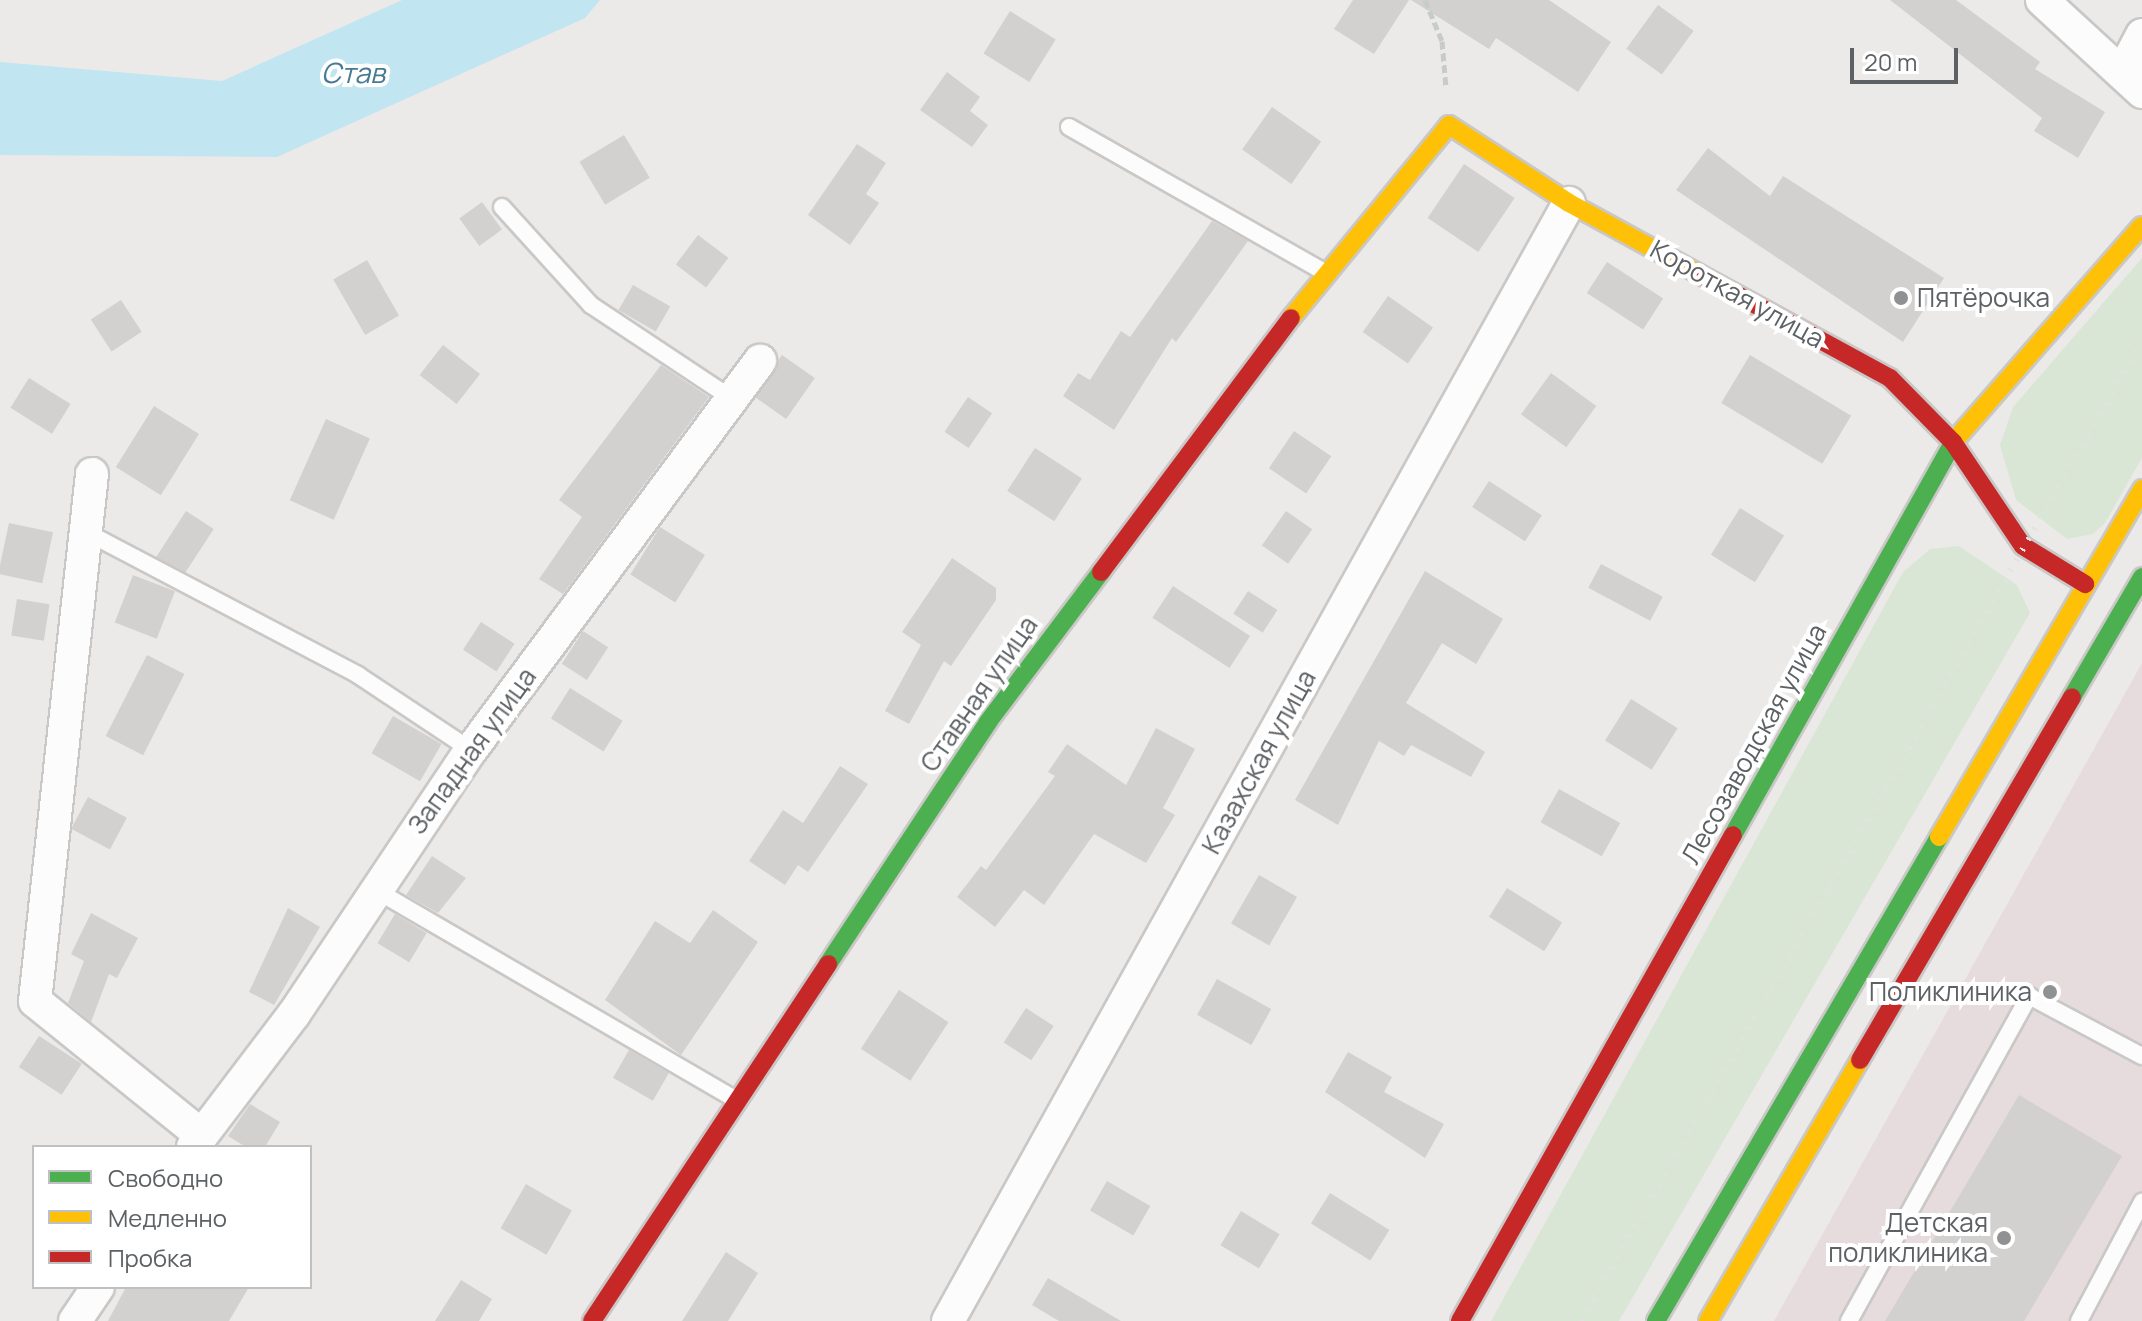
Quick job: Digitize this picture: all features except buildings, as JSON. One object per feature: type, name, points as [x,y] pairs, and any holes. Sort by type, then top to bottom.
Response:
[{"type":"street","points":[[2042,0],[2132,83]]},
{"type":"street","points":[[2132,83],[2142,35]]},
{"type":"street","name":"Короткая улица","points":[[1449,125],[1569,203],[1890,378],[1953,442],[2023,546],[2085,584]]},
{"type":"street","name":"Ставная улица","points":[[592,1321],[988,722],[1325,272],[1449,125]]},
{"type":"street","name":"Казахская улица","points":[[948,1321],[1569,203]]},
{"type":"street","name":"Лесозаводская улица","points":[[1460,1321],[1953,442],[2142,226]]},
{"type":"street","name":"Западная улица","points":[[197,1141],[294,1014],[374,889],[471,750],[760,361]]},
{"type":"street","points":[[92,474],[35,1001],[197,1141]]},
{"type":"street","points":[[1656,1321],[2142,489]]},
{"type":"street","points":[[1708,1321],[2137,598],[2142,577]]},
{"type":"street","points":[[75,1321],[97,1289]]},
{"type":"lane","points":[[1069,127],[1325,272]]},
{"type":"lane","points":[[502,207],[591,305],[734,400]]},
{"type":"lane","points":[[88,533],[358,675],[471,750]]},
{"type":"lane","points":[[374,889],[738,1100]]},
{"type":"lane","points":[[1849,1321],[2029,996],[2142,1056]]},
{"type":"lane","points":[[2079,1321],[2142,1202]]},
{"type":"path","points":[[1425,0],[1442,41],[1449,125]]},
{"type":"shaded area","name":"Поликлиника","points":[[2142,663],[2142,1321],[1774,1321]]},
{"type":"green space","points":[[2142,258],[2142,458],[2105,523],[2093,534],[2067,539],[2016,500],[2000,445],[2013,407]]},
{"type":"green space","points":[[1959,546],[2017,585],[2030,613],[1619,1321],[1491,1321],[1903,572],[1930,549]]},
{"type":"water","name":"Став","points":[[402,0],[600,0],[585,18],[277,157],[0,155],[0,62],[222,81]]},
{"type":"railway","points":[[1581,1321],[2142,341]]},
{"type":"traffic: fast","points":[[1733,835],[1955,440]]},
{"type":"traffic: fast","points":[[828,964],[988,722],[1101,572]]},
{"type":"traffic: fast","points":[[2072,697],[2142,577]]},
{"type":"traffic: fast","points":[[1656,1321],[1939,837]]},
{"type":"traffic: slow","points":[[1291,318],[1449,125],[1569,203],[1699,274]]},
{"type":"traffic: slow","points":[[1955,440],[2142,226]]},
{"type":"traffic: slow","points":[[1939,837],[2142,489]]},
{"type":"traffic: slow","points":[[1708,1321],[1860,1060]]},
{"type":"traffic: jam","points":[[1699,274],[1890,378],[1953,442],[2023,546],[2085,584]]},
{"type":"traffic: jam","points":[[1101,572],[1291,318]]},
{"type":"traffic: jam","points":[[1860,1060],[2072,697]]},
{"type":"traffic: jam","points":[[1460,1321],[1733,835]]},
{"type":"traffic: jam","points":[[592,1321],[828,964]]},
{"type":"place","name":"Пятёрочка","points":[[1901,298]]},
{"type":"place","name":"Поликлиника","points":[[2050,992]]},
{"type":"place","name":"Детская поликлиника","points":[[2004,1238]]}]
